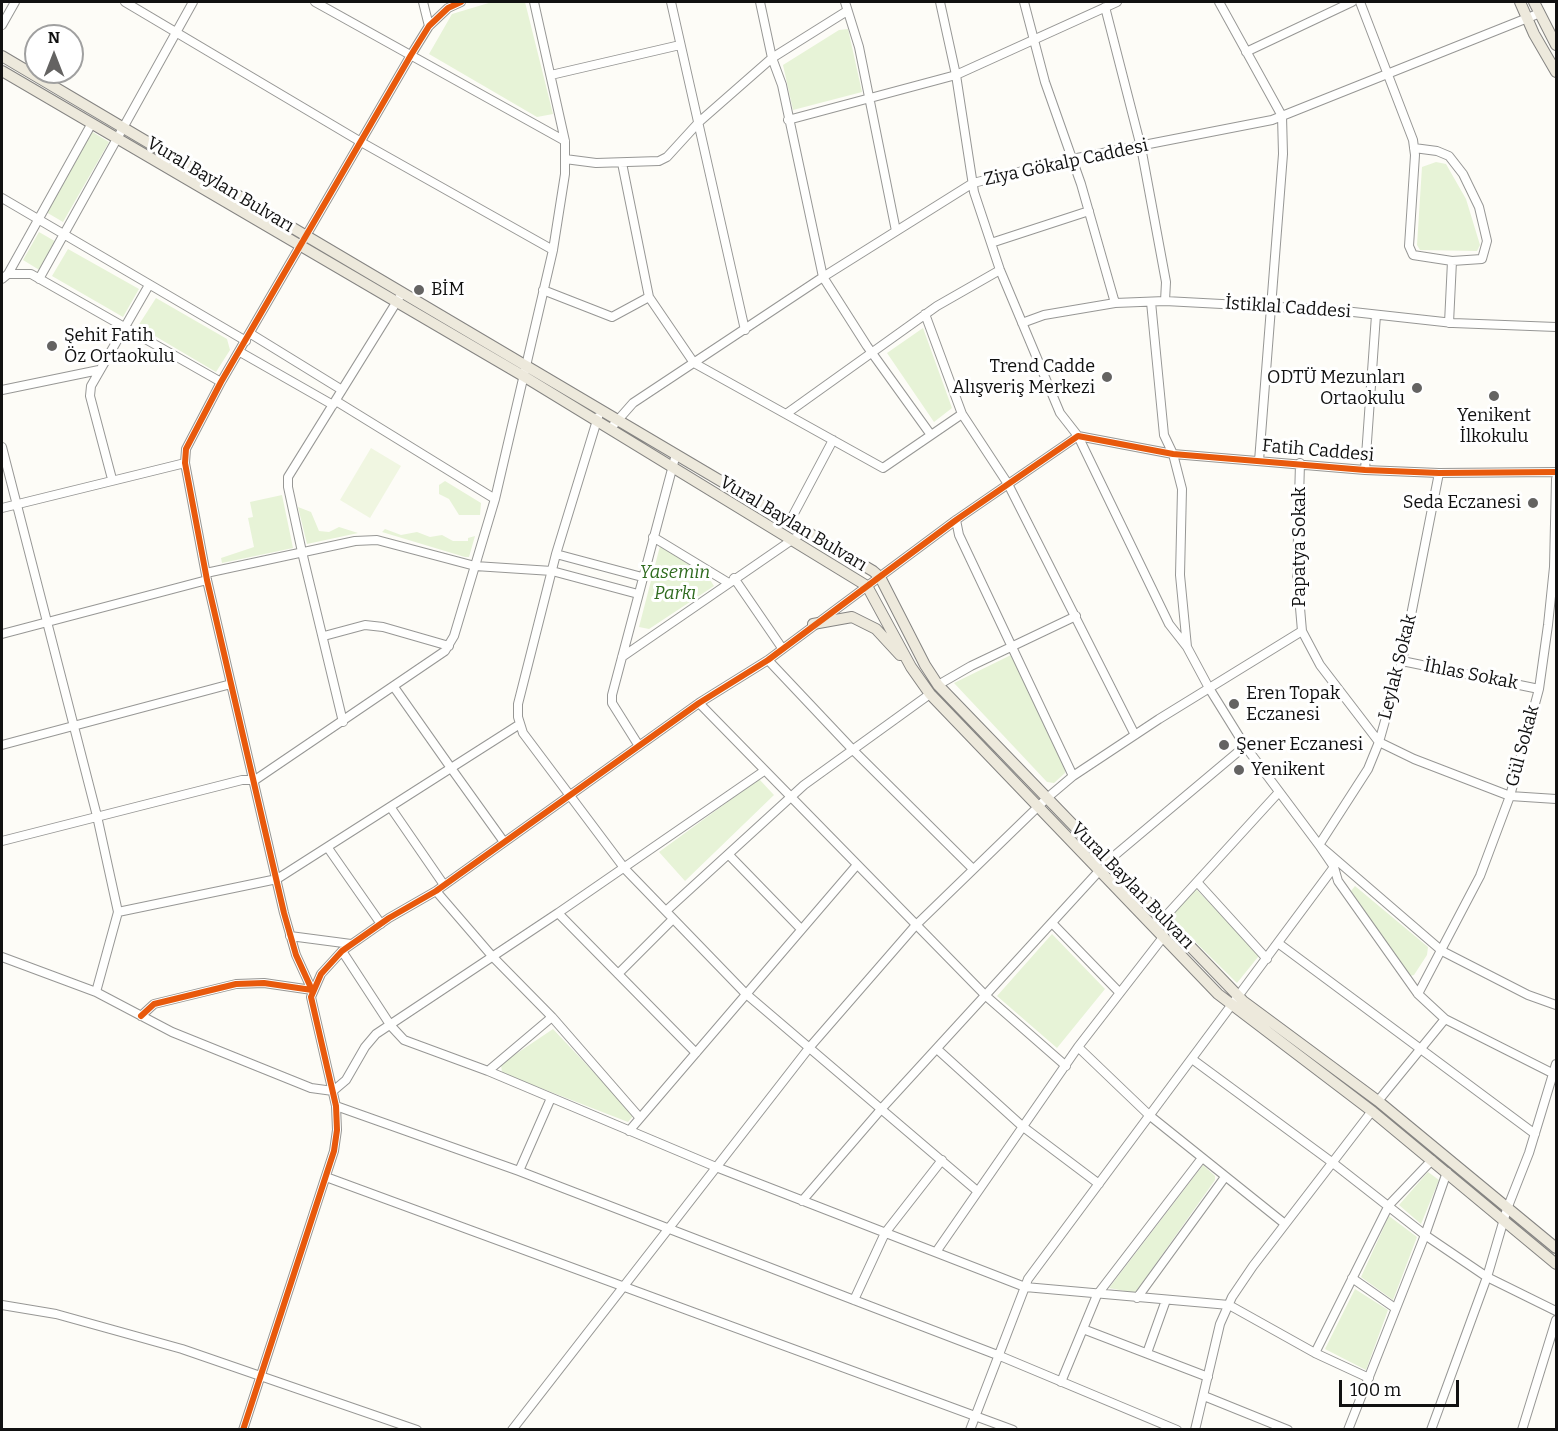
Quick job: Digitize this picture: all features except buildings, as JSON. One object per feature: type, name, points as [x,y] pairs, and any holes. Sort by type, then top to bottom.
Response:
[{"type":"main road","points":[[1520,2],[1557,72]]},
{"type":"main road","points":[[1534,2],[1557,45]]},
{"type":"main road","name":"Vural Baylan Bulvarı","points":[[2,56],[120,133],[526,372],[600,410],[676,454],[880,577],[938,685],[1047,798],[1164,936],[1232,1007],[1375,1106],[1447,1173],[1557,1248]]},
{"type":"main road","name":"Vural Baylan Bulvarı","points":[[2,71],[92,123],[120,133]]},
{"type":"main road","name":"Vural Baylan Bulvarı","points":[[526,372],[597,421],[867,586],[911,667],[930,694],[1039,806],[1163,919],[1240,997],[1506,1215],[1557,1264]]},
{"type":"main road","points":[[813,624],[852,617],[865,622],[876,629],[911,667]]},
{"type":"street","points":[[2,25],[15,2]]},
{"type":"street","points":[[124,2],[361,142],[553,250]]},
{"type":"street","points":[[39,279],[193,2]]},
{"type":"street","points":[[315,2],[565,141]]},
{"type":"street","points":[[423,2],[429,26]]},
{"type":"street","points":[[312,990],[301,968],[290,936],[231,684],[184,463],[186,449],[220,382],[240,352],[411,55],[429,26],[448,8],[460,2]]},
{"type":"street","points":[[2,842],[242,780],[255,780],[446,651],[495,499],[553,250],[565,174],[565,141],[534,2]]},
{"type":"street","points":[[671,2],[745,330]]},
{"type":"street","points":[[760,2],[772,58],[782,85],[823,277],[871,352],[931,435]]},
{"type":"street","points":[[845,2],[859,47],[896,231]]},
{"type":"street","points":[[940,2],[956,75],[973,183],[1000,270],[1060,413],[1078,436],[1168,624],[1187,648],[1245,746],[1319,845],[1334,867],[1338,881],[1418,994],[1445,1019],[1555,1075]]},
{"type":"street","points":[[1023,2],[1045,82],[1089,211],[1115,303]]},
{"type":"street","points":[[788,120],[956,75],[1033,38],[1117,2]]},
{"type":"street","points":[[1219,2],[1282,116],[1283,154],[1259,461]]},
{"type":"street","points":[[1246,52],[1352,2]]},
{"type":"street","points":[[1360,2],[1414,148],[1409,246],[1413,255],[1452,261],[1482,259],[1487,241],[1479,207],[1463,174],[1449,156],[1437,151],[1414,148]]},
{"type":"street","points":[[1105,7],[1141,147],[1166,282],[1166,301]]},
{"type":"street","points":[[565,159],[596,163],[622,163],[659,161],[668,157],[699,122],[772,58],[847,11]]},
{"type":"street","name":"Ziya Gökalp Caddesi","points":[[610,429],[633,403],[823,277],[973,183],[1072,159],[1214,133],[1282,116],[1540,13]]},
{"type":"street","points":[[551,75],[680,45]]},
{"type":"street","points":[[5,277],[92,123]]},
{"type":"street","points":[[622,163],[649,297],[694,363],[883,468],[962,414]]},
{"type":"street","points":[[2,198],[149,285],[342,390]]},
{"type":"street","points":[[992,243],[1089,211]]},
{"type":"street","points":[[1449,323],[1452,261]]},
{"type":"street","points":[[786,414],[925,314],[1000,270]]},
{"type":"street","points":[[5,277],[30,274],[220,382]]},
{"type":"street","points":[[112,479],[90,396],[91,386],[149,285]]},
{"type":"street","points":[[543,290],[612,317],[649,297]]},
{"type":"street","points":[[343,722],[302,552],[288,477],[400,297]]},
{"type":"street","name":"İstiklal Caddesi","points":[[1022,322],[1044,315],[1115,303],[1166,301],[1376,315],[1449,323],[1557,327]]},
{"type":"street","points":[[1151,302],[1164,435],[1173,454],[1182,489],[1180,574],[1187,648]]},
{"type":"street","points":[[925,314],[962,414],[1008,484],[1135,735]]},
{"type":"street","points":[[1365,470],[1376,315]]},
{"type":"street","points":[[240,352],[334,403],[495,499]]},
{"type":"street","points":[[2,390],[99,370]]},
{"type":"street","points":[[600,410],[556,554],[518,704],[523,733],[625,869],[745,993],[883,1107],[976,1190]]},
{"type":"street","points":[[243,1430],[336,1140],[336,1106],[311,1005],[312,990],[327,965],[342,951],[436,891],[699,704],[768,660],[813,624],[956,520],[1078,436]]},
{"type":"street","name":"Fatih Caddesi","points":[[1078,436],[1173,454],[1365,470],[1439,473],[1557,472]]},
{"type":"street","points":[[790,521],[833,440]]},
{"type":"street","points":[[2,447],[72,727],[97,816],[118,912],[96,992]]},
{"type":"street","points":[[639,746],[612,703],[612,695],[676,454]]},
{"type":"street","points":[[2,508],[184,463]]},
{"type":"street","name":"Papatya Sokak","points":[[1300,463],[1298,573],[1302,631],[1320,665],[1379,742],[1414,759],[1510,796],[1557,799]]},
{"type":"street","name":"Leylak Sokak","points":[[1319,845],[1368,769],[1379,742],[1402,661],[1439,473]]},
{"type":"street","name":"Gül Sokak","points":[[1418,994],[1480,876],[1510,796],[1539,689],[1555,567],[1557,478]]},
{"type":"street","points":[[956,520],[959,535],[1073,777]]},
{"type":"street","points":[[622,657],[805,531]]},
{"type":"street","points":[[653,537],[731,580],[782,648]]},
{"type":"street","points":[[2,634],[207,576],[302,552],[377,540],[475,566],[552,571],[638,594]]},
{"type":"street","points":[[556,554],[642,577]]},
{"type":"street","points":[[938,685],[1011,646],[1076,616]]},
{"type":"street","points":[[324,636],[365,625],[383,627],[448,646]]},
{"type":"street","points":[[512,1430],[809,1048],[915,926],[1047,798],[1073,777],[1135,735],[1302,631]]},
{"type":"street","points":[[768,660],[853,750],[973,869]]},
{"type":"street","name":"İhlas Sokak","points":[[1402,661],[1539,689]]},
{"type":"street","points":[[2,745],[231,684]]},
{"type":"street","points":[[394,687],[504,842]]},
{"type":"street","points":[[666,911],[789,798],[930,694]]},
{"type":"street","points":[[699,704],[915,926],[986,996],[1066,1066]]},
{"type":"street","points":[[118,912],[277,879],[328,849],[520,724]]},
{"type":"street","points":[[802,1201],[883,1107],[1053,924],[1104,865],[1245,746]]},
{"type":"street","points":[[2,957],[96,992],[172,1032],[311,1088],[333,1091],[346,1080],[370,1040],[492,956],[625,869],[764,771]]},
{"type":"street","points":[[1163,919],[1279,792]]},
{"type":"street","points":[[391,808],[444,885]]},
{"type":"street","points":[[1319,845],[1442,951],[1528,995],[1556,1001]]},
{"type":"street","points":[[328,849],[381,924]]},
{"type":"street","points":[[729,855],[801,929]]},
{"type":"street","points":[[629,1131],[856,866]]},
{"type":"street","points":[[970,1430],[1028,1279],[1149,1115],[1240,997],[1334,867]]},
{"type":"street","points":[[1197,882],[1267,959]]},
{"type":"street","points":[[436,891],[492,956],[552,1017],[640,1118]]},
{"type":"street","points":[[558,913],[696,1053]]},
{"type":"street","points":[[618,974],[674,919]]},
{"type":"street","points":[[1053,924],[1119,992]]},
{"type":"street","points":[[290,936],[351,945]]},
{"type":"street","points":[[936,1252],[976,1190],[1078,1047],[1164,936]]},
{"type":"street","points":[[1278,943],[1535,1134]]},
{"type":"street","points":[[342,951],[391,1026],[404,1040],[488,1071],[716,1167],[1025,1287],[1229,1305],[1315,1353],[1369,1378]]},
{"type":"street","points":[[141,1016],[154,1004],[236,984],[264,983],[312,990]]},
{"type":"street","points":[[488,1071],[552,1017]]},
{"type":"street","points":[[1195,1430],[1220,1324],[1229,1305],[1253,1266],[1419,1048],[1445,1019]]},
{"type":"street","points":[[1078,1047],[1149,1115],[1286,1224]]},
{"type":"street","points":[[937,1049],[1022,1126],[1099,1184]]},
{"type":"street","points":[[1192,1059],[1389,1205],[1425,1235],[1487,1277],[1557,1311]]},
{"type":"street","points":[[1431,1430],[1487,1277],[1557,1064]]},
{"type":"street","points":[[519,1172],[551,1098]]},
{"type":"street","points":[[336,1106],[519,1172],[854,1300],[999,1356],[1177,1430]]},
{"type":"street","points":[[1061,1382],[1097,1295],[1202,1158]]},
{"type":"street","points":[[854,1300],[885,1233],[942,1160]]},
{"type":"street","points":[[1315,1353],[1389,1205],[1431,1160]]},
{"type":"street","points":[[1348,1430],[1447,1173]]},
{"type":"street","points":[[326,1177],[1013,1430]]},
{"type":"street","points":[[1137,1298],[1225,1177]]},
{"type":"street","points":[[1352,1278],[1395,1308]]},
{"type":"street","points":[[1147,1353],[1166,1300]]},
{"type":"street","points":[[2,1305],[56,1314],[182,1349],[417,1430]]},
{"type":"street","points":[[1522,1430],[1557,1320]]},
{"type":"street","points":[[1083,1329],[1208,1377]]},
{"type":"street","points":[[1204,1396],[1288,1430]]},
{"type":"green space","points":[[492,2],[525,2],[553,114],[537,117],[429,54],[452,14]]},
{"type":"green space","points":[[848,29],[862,92],[793,110],[783,65],[839,30]]},
{"type":"green space","points":[[91,131],[109,142],[63,222],[46,212]]},
{"type":"green space","points":[[1436,162],[1446,164],[1466,199],[1480,245],[1477,251],[1420,250],[1417,245],[1422,167]]},
{"type":"green space","points":[[39,232],[58,243],[41,271],[23,260]]},
{"type":"green space","points":[[68,249],[139,289],[123,317],[52,276]]},
{"type":"green space","points":[[156,298],[227,339],[230,350],[216,372],[138,326]]},
{"type":"green space","points":[[923,328],[952,408],[934,422],[887,353]]},
{"type":"green space","points":[[371,448],[401,466],[370,518],[340,500]]},
{"type":"green space","points":[[445,481],[481,503],[480,515],[459,515],[449,499],[439,494],[439,485]]},
{"type":"green space","points":[[282,495],[293,548],[222,563],[221,558],[254,547],[248,518],[253,517],[250,502]]},
{"type":"green space","points":[[298,507],[311,512],[319,531],[329,532],[339,527],[358,533],[307,544]]},
{"type":"green space","points":[[385,529],[401,535],[417,532],[430,537],[442,535],[453,541],[468,541],[468,538],[475,536],[469,557],[465,557],[382,532]]},
{"type":"green space","name":"Yasemin Parkı","points":[[660,546],[707,575],[714,586],[649,629],[639,627]]},
{"type":"green space","points":[[1011,655],[1065,768],[1065,773],[1054,783],[1047,782],[954,683]]},
{"type":"green space","points":[[759,779],[774,795],[685,881],[659,852]]},
{"type":"green space","points":[[1355,886],[1428,947],[1427,955],[1414,975],[1410,976],[1351,891]]},
{"type":"green space","points":[[1196,889],[1258,953],[1258,957],[1237,983],[1170,917]]},
{"type":"green space","points":[[1052,934],[1105,989],[1057,1048],[997,996]]},
{"type":"green space","points":[[553,1029],[634,1115],[628,1122],[502,1073],[501,1064]]},
{"type":"green space","points":[[1203,1165],[1215,1176],[1215,1180],[1135,1293],[1109,1288]]},
{"type":"green space","points":[[1428,1172],[1439,1180],[1421,1224],[1399,1205]]},
{"type":"green space","points":[[1389,1216],[1417,1237],[1393,1300],[1361,1277]]},
{"type":"green space","points":[[1355,1289],[1388,1310],[1366,1370],[1325,1349]]},
{"type":"cycle path","points":[[141,1016],[154,1004],[236,984],[264,983],[312,990],[296,955],[284,913],[207,580],[185,463],[186,449],[221,382],[411,55],[429,26],[448,8],[461,2]]},
{"type":"cycle path","points":[[243,1430],[334,1151],[337,1130],[336,1106],[311,997],[321,974],[342,951],[389,918],[436,891],[699,703],[768,660],[956,520],[1078,436],[1173,454],[1365,470],[1439,473],[1556,472]]},
{"type":"place","name":"BİM","points":[[419,290]]},
{"type":"place","name":"Şehit Fatih Öz Ortaokulu","points":[[52,346]]},
{"type":"place","name":"Trend Cadde Alışveriş Merkezi","points":[[1107,377]]},
{"type":"place","name":"ODTÜ Mezunları Ortaokulu","points":[[1417,388]]},
{"type":"place","name":"Yenikent İlkokulu","points":[[1494,396]]},
{"type":"place","name":"Seda Eczanesi","points":[[1533,503]]},
{"type":"place","name":"Eren Topak Eczanesi","points":[[1234,704]]},
{"type":"place","name":"Şener Eczanesi","points":[[1224,745]]},
{"type":"place","name":"Yenikent","points":[[1239,770]]}]
